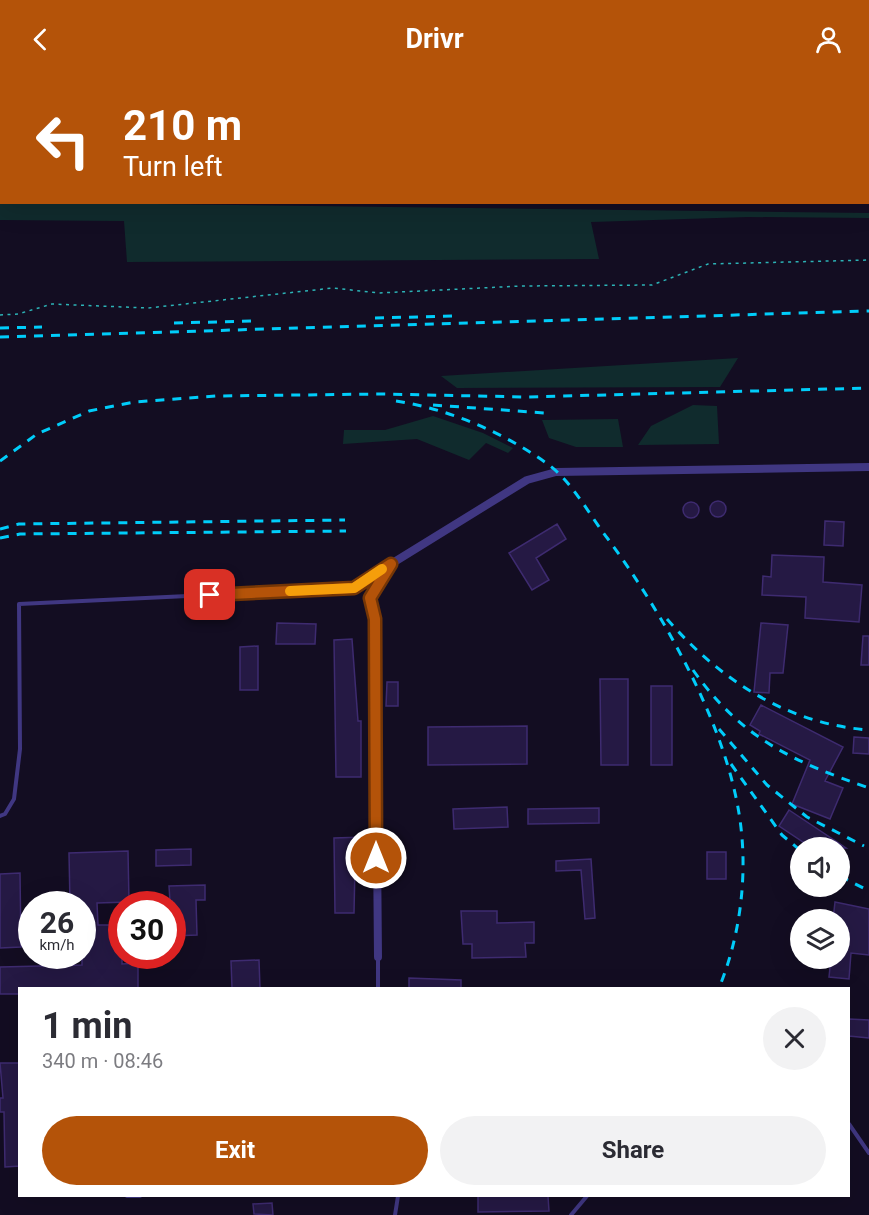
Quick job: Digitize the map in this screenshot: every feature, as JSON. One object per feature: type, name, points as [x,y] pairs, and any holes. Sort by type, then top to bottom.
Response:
[{"type":"street","points":[[378,957],[375,619],[370,598],[391,564],[527,480],[556,472],[869,467]]},
{"type":"lane","points":[[0,816],[5,814],[14,799],[20,749],[19,604],[354,588],[391,564]]},
{"type":"lane","points":[[378,957],[378,987]]},
{"type":"lane","points":[[850,1125],[869,1153]]},
{"type":"lane","points":[[395,1215],[398,1197]]},
{"type":"lane","points":[[571,1215],[586,1197]]},
{"type":"path","points":[[0,315],[18,314],[52,304],[148,308],[333,288],[379,293],[522,286],[652,285],[708,264],[869,260]]},
{"type":"green space","points":[[0,204],[869,213],[869,218],[748,217],[591,222],[599,259],[127,262],[124,221],[0,220]]},
{"type":"green space","points":[[738,358],[720,387],[457,388],[441,376]]},
{"type":"green space","points":[[693,405],[717,406],[719,444],[638,445],[651,426]]},
{"type":"green space","points":[[433,416],[483,433],[513,448],[508,453],[486,443],[469,460],[417,439],[343,444],[344,430],[385,430]]},
{"type":"green space","points":[[618,419],[623,447],[576,447],[549,438],[542,420]]},
{"type":"building","points":[[718,501],[726,509],[718,517],[710,509]]},
{"type":"building","points":[[691,502],[699,510],[691,518],[683,510]]},
{"type":"building","points":[[825,521],[844,522],[843,546],[824,545]]},
{"type":"building","points":[[557,524],[566,539],[536,558],[549,580],[532,590],[509,553]]},
{"type":"building","points":[[772,555],[824,557],[823,582],[862,585],[859,622],[805,618],[806,597],[762,595],[763,576],[771,577]]},
{"type":"building","points":[[277,623],[316,624],[315,644],[276,644]]},
{"type":"building","points":[[761,623],[788,625],[783,673],[770,673],[769,693],[754,692]]},
{"type":"building","points":[[863,636],[869,636],[869,665],[861,665]]},
{"type":"building","points":[[352,639],[358,721],[361,721],[361,777],[336,777],[334,640]]},
{"type":"building","points":[[258,646],[258,690],[240,690],[240,647]]},
{"type":"building","points":[[600,679],[628,679],[628,765],[601,765]]},
{"type":"building","points":[[387,682],[398,682],[398,706],[386,706]]},
{"type":"building","points":[[651,686],[672,686],[672,765],[651,765]]},
{"type":"building","points":[[761,705],[843,747],[825,781],[843,788],[830,819],[792,804],[810,760],[759,734],[760,731],[750,725]]},
{"type":"building","points":[[527,726],[527,764],[428,765],[428,727]]},
{"type":"building","points":[[854,737],[869,738],[869,754],[853,753]]},
{"type":"building","points":[[507,807],[508,827],[454,829],[453,809]]},
{"type":"building","points":[[599,808],[599,823],[528,824],[528,809]]},
{"type":"building","points":[[789,810],[830,837],[796,837],[779,826]]},
{"type":"building","points":[[365,837],[365,865],[355,865],[354,913],[335,913],[334,838]]},
{"type":"building","points":[[191,849],[191,865],[156,866],[156,850]]},
{"type":"building","points":[[128,851],[129,891],[108,891],[108,903],[97,903],[98,925],[108,925],[108,969],[138,969],[138,987],[18,987],[18,994],[0,994],[0,967],[96,969],[96,891],[70,891],[69,853]]},
{"type":"building","points":[[707,852],[726,852],[726,879],[707,879]]},
{"type":"building","points":[[591,859],[595,918],[585,919],[581,870],[556,871],[556,861]]},
{"type":"building","points":[[20,873],[18,947],[0,948],[0,874]]},
{"type":"building","points":[[205,885],[205,900],[196,900],[197,935],[186,935],[186,891],[169,891],[169,886]]},
{"type":"building","points":[[835,902],[869,909],[869,955],[851,953],[850,966],[850,909],[834,909]]},
{"type":"building","points":[[461,911],[497,911],[497,923],[534,922],[534,943],[525,943],[526,957],[472,958],[472,944],[463,944]]},
{"type":"building","points":[[259,960],[260,987],[232,987],[231,961]]},
{"type":"building","points":[[830,969],[850,969],[849,979],[829,977]]},
{"type":"building","points":[[409,978],[461,980],[461,987],[409,987]]},
{"type":"building","points":[[850,1019],[869,1020],[869,1038],[850,1036]]},
{"type":"building","points":[[0,1063],[18,1063],[18,1166],[5,1167],[4,1112],[0,1112],[0,1098],[3,1098]]},
{"type":"building","points":[[478,1197],[548,1197],[549,1211],[478,1212]]},
{"type":"building","points":[[272,1203],[273,1215],[254,1214],[253,1204]]},
{"type":"railway","points":[[0,337],[869,311]]},
{"type":"railway","points":[[375,318],[453,316]]},
{"type":"railway","points":[[174,323],[252,321]]},
{"type":"railway","points":[[0,328],[42,327]]},
{"type":"railway","points":[[0,461],[37,434],[89,411],[134,402],[216,396],[381,394],[526,397],[869,388]]},
{"type":"railway","points":[[396,401],[436,410],[476,424],[532,453],[558,472],[629,569],[671,637],[690,673],[722,747],[733,784],[740,820],[743,863],[740,906],[732,948],[719,987]]},
{"type":"railway","points":[[433,405],[545,413]]},
{"type":"railway","points":[[0,529],[19,524],[345,520]]},
{"type":"railway","points":[[0,538],[20,534],[346,531]]},
{"type":"railway","points":[[667,619],[709,661],[757,695],[810,719],[869,730]]},
{"type":"railway","points":[[693,670],[730,714],[770,745],[816,768],[869,788]]},
{"type":"railway","points":[[719,729],[767,785],[807,817],[864,846]]},
{"type":"railway","points":[[731,764],[782,835],[790,842]]},
{"type":"railway","points":[[850,881],[869,891]]},
{"type":"slow traffic","points":[[290,591],[354,588],[382,569]]},
{"type":"route","points":[[210,595],[354,588],[391,564],[370,598],[375,619],[376,858]]}]
